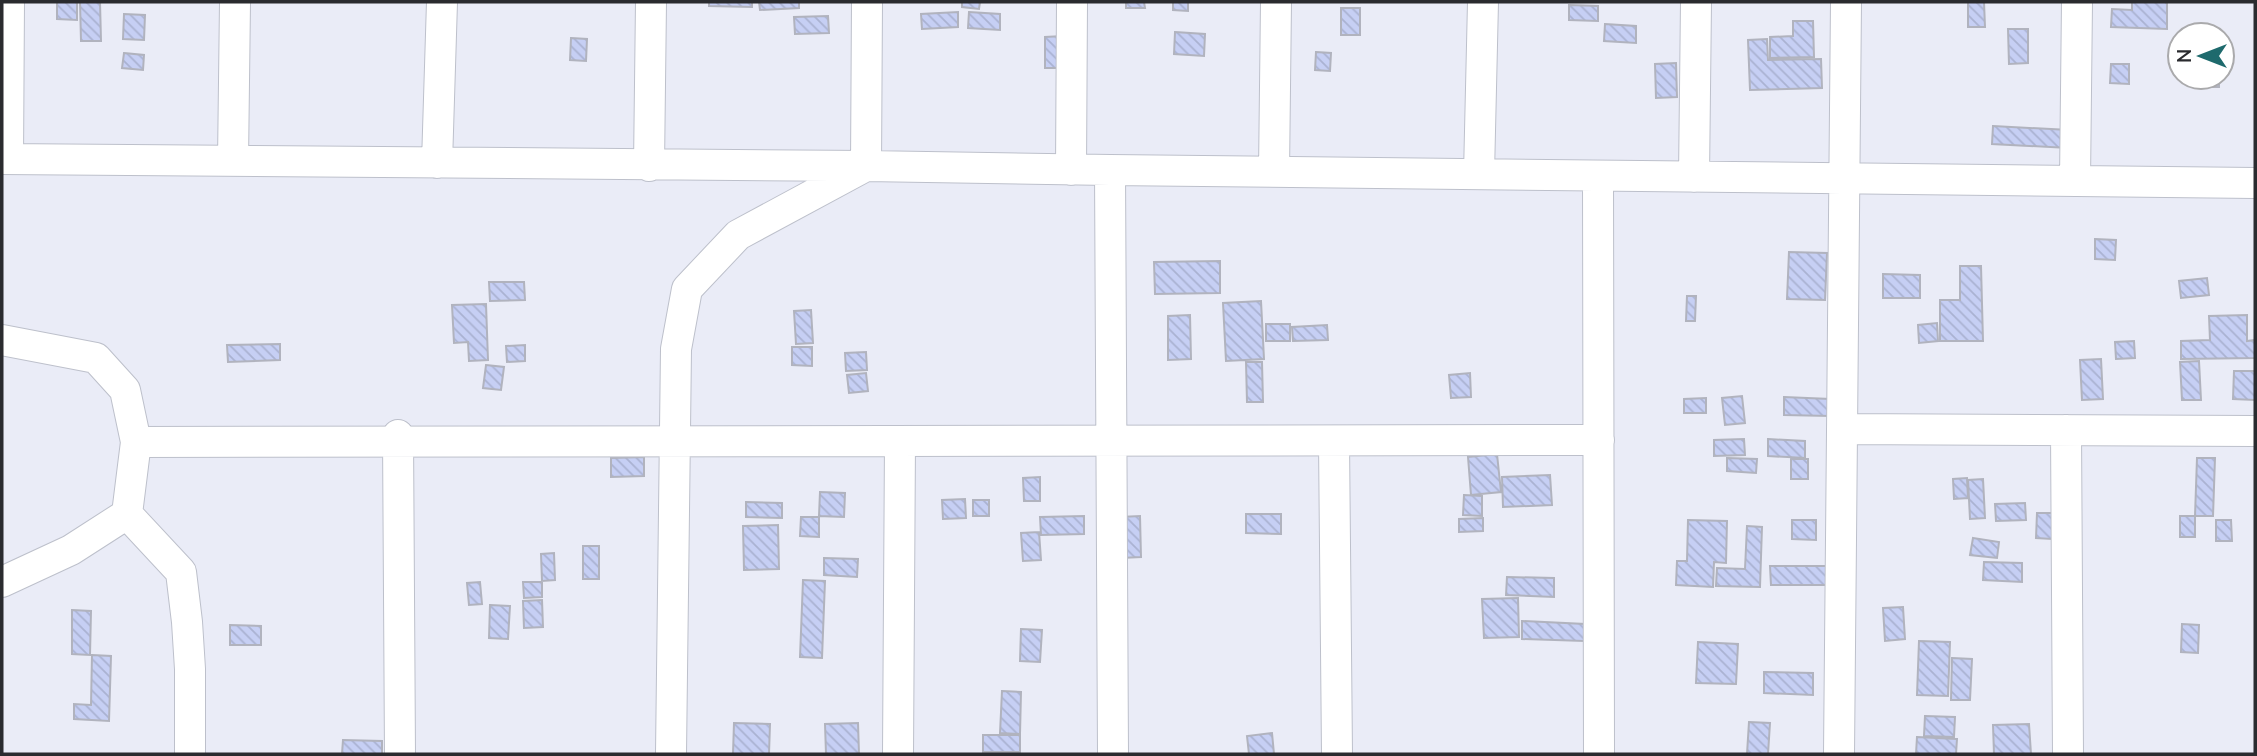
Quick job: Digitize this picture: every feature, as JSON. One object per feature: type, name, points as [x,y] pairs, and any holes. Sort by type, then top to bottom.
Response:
[{"type":"street","points":[[9,2],[5,159],[866,166],[2255,183]]},
{"type":"street","points":[[233,161],[235,2]]},
{"type":"street","points":[[437,163],[442,2]]},
{"type":"street","points":[[649,166],[651,2]]},
{"type":"street","points":[[866,166],[867,2]]},
{"type":"street","points":[[1071,170],[1072,2]]},
{"type":"street","points":[[1273,172],[1276,2]]},
{"type":"street","points":[[1479,174],[1483,2]]},
{"type":"street","points":[[1694,177],[1696,2]]},
{"type":"street","points":[[1839,754],[1846,2]]},
{"type":"street","points":[[2075,180],[2077,2]]},
{"type":"street","points":[[671,754],[676,349],[687,289],[738,235],[866,166]]},
{"type":"street","points":[[1110,170],[1113,754]]},
{"type":"street","points":[[1598,176],[1599,754]]},
{"type":"street","points":[[2,340],[96,358],[125,390],[136,442],[127,514]]},
{"type":"street","points":[[1842,429],[2255,431]]},
{"type":"street","points":[[2066,430],[2068,754]]},
{"type":"street","points":[[398,439],[400,754]]},
{"type":"street","points":[[136,442],[398,439],[674,442],[1599,440]]},
{"type":"street","points":[[1334,441],[1337,754]]},
{"type":"street","points":[[898,754],[900,442]]},
{"type":"street","points":[[2,582],[71,550],[127,514]]},
{"type":"street","points":[[127,514],[181,572],[189,657],[190,754]]},
{"type":"building","points":[[57,2],[77,2],[77,20],[57,19]]},
{"type":"building","points":[[80,2],[100,2],[101,41],[81,41]]},
{"type":"building","points":[[709,2],[752,2],[752,7],[709,6]]},
{"type":"building","points":[[759,2],[799,2],[799,8],[760,10]]},
{"type":"building","points":[[962,2],[980,2],[979,9],[962,7]]},
{"type":"building","points":[[1126,2],[1144,2],[1145,8],[1126,8]]},
{"type":"building","points":[[1173,2],[1188,2],[1188,11],[1173,10]]},
{"type":"building","points":[[1968,2],[1984,2],[1985,27],[1968,27]]},
{"type":"building","points":[[2132,2],[2167,2],[2166,29],[2111,27],[2112,9],[2132,10]]},
{"type":"building","points":[[1569,5],[1598,6],[1598,21],[1569,20]]},
{"type":"building","points":[[1341,8],[1360,8],[1360,35],[1341,35]]},
{"type":"building","points":[[958,12],[958,27],[922,29],[921,14]]},
{"type":"building","points":[[969,12],[1000,14],[1000,30],[968,28]]},
{"type":"building","points":[[124,14],[145,15],[144,40],[123,39]]},
{"type":"building","points":[[828,16],[829,33],[795,34],[794,17]]},
{"type":"building","points":[[1793,21],[1813,21],[1814,57],[1770,58],[1770,37],[1793,36]]},
{"type":"building","points":[[1605,24],[1636,26],[1636,43],[1604,41]]},
{"type":"building","points":[[2008,29],[2028,29],[2028,63],[2009,64]]},
{"type":"building","points":[[1175,32],[1205,34],[1204,56],[1174,54]]},
{"type":"building","points":[[1063,36],[1063,68],[1045,68],[1045,37]]},
{"type":"building","points":[[571,38],[587,39],[586,61],[570,60]]},
{"type":"building","points":[[1767,39],[1768,60],[1821,59],[1822,88],[1750,90],[1748,40]]},
{"type":"building","points":[[1316,52],[1331,53],[1330,71],[1315,70]]},
{"type":"building","points":[[124,53],[144,55],[143,70],[122,68]]},
{"type":"building","points":[[1676,63],[1677,97],[1656,98],[1655,64]]},
{"type":"building","points":[[2111,64],[2129,64],[2129,84],[2110,83]]},
{"type":"building","points":[[1993,126],[2069,130],[2068,148],[1992,144]]},
{"type":"building","points":[[2095,239],[2116,240],[2115,260],[2095,259]]},
{"type":"building","points":[[1789,252],[1827,253],[1825,300],[1787,299]]},
{"type":"building","points":[[1220,261],[1220,293],[1155,294],[1154,262]]},
{"type":"building","points":[[1960,266],[1981,266],[1983,341],[1940,341],[1940,300],[1960,300]]},
{"type":"building","points":[[1883,274],[1920,275],[1920,298],[1883,298]]},
{"type":"building","points":[[2207,278],[2209,295],[2181,298],[2179,281]]},
{"type":"building","points":[[489,282],[524,282],[525,300],[490,301]]},
{"type":"building","points":[[1687,296],[1696,296],[1695,321],[1686,321]]},
{"type":"building","points":[[1261,301],[1264,359],[1226,361],[1223,303]]},
{"type":"building","points":[[486,304],[488,360],[469,361],[468,342],[454,343],[452,305]]},
{"type":"building","points":[[811,310],[813,343],[796,344],[794,311]]},
{"type":"building","points":[[1190,315],[1191,359],[1168,360],[1168,316]]},
{"type":"building","points":[[2247,315],[2247,341],[2255,340],[2255,358],[2181,359],[2181,341],[2210,340],[2209,316]]},
{"type":"building","points":[[1937,323],[1938,341],[1919,343],[1918,325]]},
{"type":"building","points":[[1266,324],[1290,324],[1290,341],[1266,341]]},
{"type":"building","points":[[1327,325],[1328,340],[1293,341],[1292,327]]},
{"type":"building","points":[[2134,341],[2135,358],[2116,359],[2115,342]]},
{"type":"building","points":[[280,344],[280,360],[228,362],[227,345]]},
{"type":"building","points":[[525,345],[525,361],[507,362],[506,346]]},
{"type":"building","points":[[792,347],[812,347],[812,366],[792,365]]},
{"type":"building","points":[[866,352],[867,370],[846,371],[845,353]]},
{"type":"building","points":[[2101,359],[2103,399],[2082,400],[2080,360]]},
{"type":"building","points":[[2199,361],[2201,400],[2182,400],[2180,362]]},
{"type":"building","points":[[1246,362],[1262,362],[1263,402],[1247,402]]},
{"type":"building","points":[[486,365],[504,367],[501,390],[483,388]]},
{"type":"building","points":[[2234,371],[2255,371],[2255,400],[2233,399]]},
{"type":"building","points":[[866,373],[868,391],[849,393],[847,375]]},
{"type":"building","points":[[1470,373],[1471,397],[1451,398],[1449,375]]},
{"type":"building","points":[[1742,396],[1745,423],[1725,425],[1722,398]]},
{"type":"building","points":[[1784,397],[1830,399],[1830,416],[1784,415]]},
{"type":"building","points":[[1706,398],[1706,413],[1684,413],[1684,399]]},
{"type":"building","points":[[1744,439],[1745,455],[1714,456],[1714,440]]},
{"type":"building","points":[[1768,439],[1805,441],[1805,458],[1768,456]]},
{"type":"building","points":[[1497,454],[1501,492],[1471,495],[1468,457]]},
{"type":"building","points":[[644,457],[644,476],[611,477],[611,458]]},
{"type":"building","points":[[1727,458],[1757,459],[1756,473],[1727,471]]},
{"type":"building","points":[[2197,458],[2215,458],[2213,516],[2195,516]]},
{"type":"building","points":[[1791,459],[1808,459],[1808,479],[1791,479]]},
{"type":"building","points":[[1550,475],[1552,505],[1503,507],[1502,477]]},
{"type":"building","points":[[1040,477],[1040,501],[1024,501],[1023,478]]},
{"type":"building","points":[[1967,478],[1968,498],[1954,499],[1953,479]]},
{"type":"building","points":[[1983,479],[1985,518],[1970,519],[1968,480]]},
{"type":"building","points":[[820,492],[845,493],[844,517],[819,516]]},
{"type":"building","points":[[1464,495],[1482,496],[1482,516],[1463,515]]},
{"type":"building","points":[[965,499],[966,518],[943,519],[942,500]]},
{"type":"building","points":[[973,500],[989,500],[989,516],[973,516]]},
{"type":"building","points":[[746,502],[782,503],[782,518],[746,517]]},
{"type":"building","points":[[2025,503],[2026,520],[1996,521],[1995,504]]},
{"type":"building","points":[[2037,513],[2053,513],[2052,539],[2036,538]]},
{"type":"building","points":[[1246,514],[1281,514],[1281,534],[1246,533]]},
{"type":"building","points":[[1084,516],[1084,534],[1041,535],[1040,517]]},
{"type":"building","points":[[1140,516],[1141,557],[1121,558],[1120,517]]},
{"type":"building","points":[[2180,516],[2195,516],[2195,537],[2180,537]]},
{"type":"building","points":[[801,517],[819,517],[819,537],[800,536]]},
{"type":"building","points":[[1483,518],[1483,531],[1459,532],[1459,519]]},
{"type":"building","points":[[1688,520],[1727,521],[1726,563],[1714,562],[1713,587],[1676,585],[1677,561],[1687,561]]},
{"type":"building","points":[[1792,520],[1816,520],[1816,540],[1792,539]]},
{"type":"building","points":[[2216,520],[2231,520],[2232,541],[2216,541]]},
{"type":"building","points":[[778,525],[779,569],[744,570],[743,526]]},
{"type":"building","points":[[1747,526],[1762,527],[1760,587],[1716,586],[1717,568],[1745,569]]},
{"type":"building","points":[[1039,532],[1041,560],[1023,561],[1021,533]]},
{"type":"building","points":[[1973,538],[1999,542],[1997,558],[1970,555]]},
{"type":"building","points":[[583,546],[599,546],[599,579],[583,579]]},
{"type":"building","points":[[554,553],[555,580],[542,581],[541,554]]},
{"type":"building","points":[[824,558],[858,559],[857,577],[824,575]]},
{"type":"building","points":[[1984,562],[2022,563],[2022,582],[1983,580]]},
{"type":"building","points":[[1770,566],[1829,566],[1830,585],[1771,585]]},
{"type":"building","points":[[1507,577],[1554,578],[1554,597],[1506,595]]},
{"type":"building","points":[[803,580],[825,581],[822,658],[800,657]]},
{"type":"building","points":[[480,582],[482,604],[469,605],[467,583]]},
{"type":"building","points":[[523,582],[542,582],[542,597],[524,598]]},
{"type":"building","points":[[1518,598],[1519,637],[1484,638],[1482,599]]},
{"type":"building","points":[[542,600],[543,627],[524,628],[523,601]]},
{"type":"building","points":[[490,605],[510,606],[508,639],[489,638]]},
{"type":"building","points":[[1903,607],[1905,639],[1885,641],[1883,608]]},
{"type":"building","points":[[72,610],[91,611],[90,655],[72,654]]},
{"type":"building","points":[[1522,621],[1585,624],[1584,641],[1522,639]]},
{"type":"building","points":[[2182,624],[2199,625],[2198,653],[2181,652]]},
{"type":"building","points":[[230,625],[261,626],[261,645],[230,645]]},
{"type":"building","points":[[1021,629],[1042,630],[1040,662],[1020,661]]},
{"type":"building","points":[[1919,641],[1950,642],[1948,696],[1917,695]]},
{"type":"building","points":[[1698,642],[1738,644],[1736,684],[1696,683]]},
{"type":"building","points":[[92,655],[111,656],[109,721],[74,719],[74,704],[91,705]]},
{"type":"building","points":[[1952,658],[1972,659],[1970,700],[1951,700]]},
{"type":"building","points":[[1764,672],[1813,673],[1813,695],[1764,693]]},
{"type":"building","points":[[1002,691],[1021,692],[1020,734],[1000,733]]},
{"type":"building","points":[[1925,716],[1955,717],[1954,737],[1924,736]]},
{"type":"building","points":[[1749,722],[1770,723],[1768,754],[1747,754]]},
{"type":"building","points":[[734,723],[770,724],[769,754],[733,754]]},
{"type":"building","points":[[858,723],[859,754],[826,754],[825,724]]},
{"type":"building","points":[[2029,724],[2031,754],[1994,754],[1993,725]]},
{"type":"building","points":[[1272,733],[1274,754],[1249,754],[1247,736]]},
{"type":"building","points":[[983,735],[1020,735],[1020,752],[983,752]]},
{"type":"building","points":[[1917,737],[1957,739],[1956,754],[1916,754]]},
{"type":"building","points":[[343,740],[382,741],[382,754],[342,754]]}]
